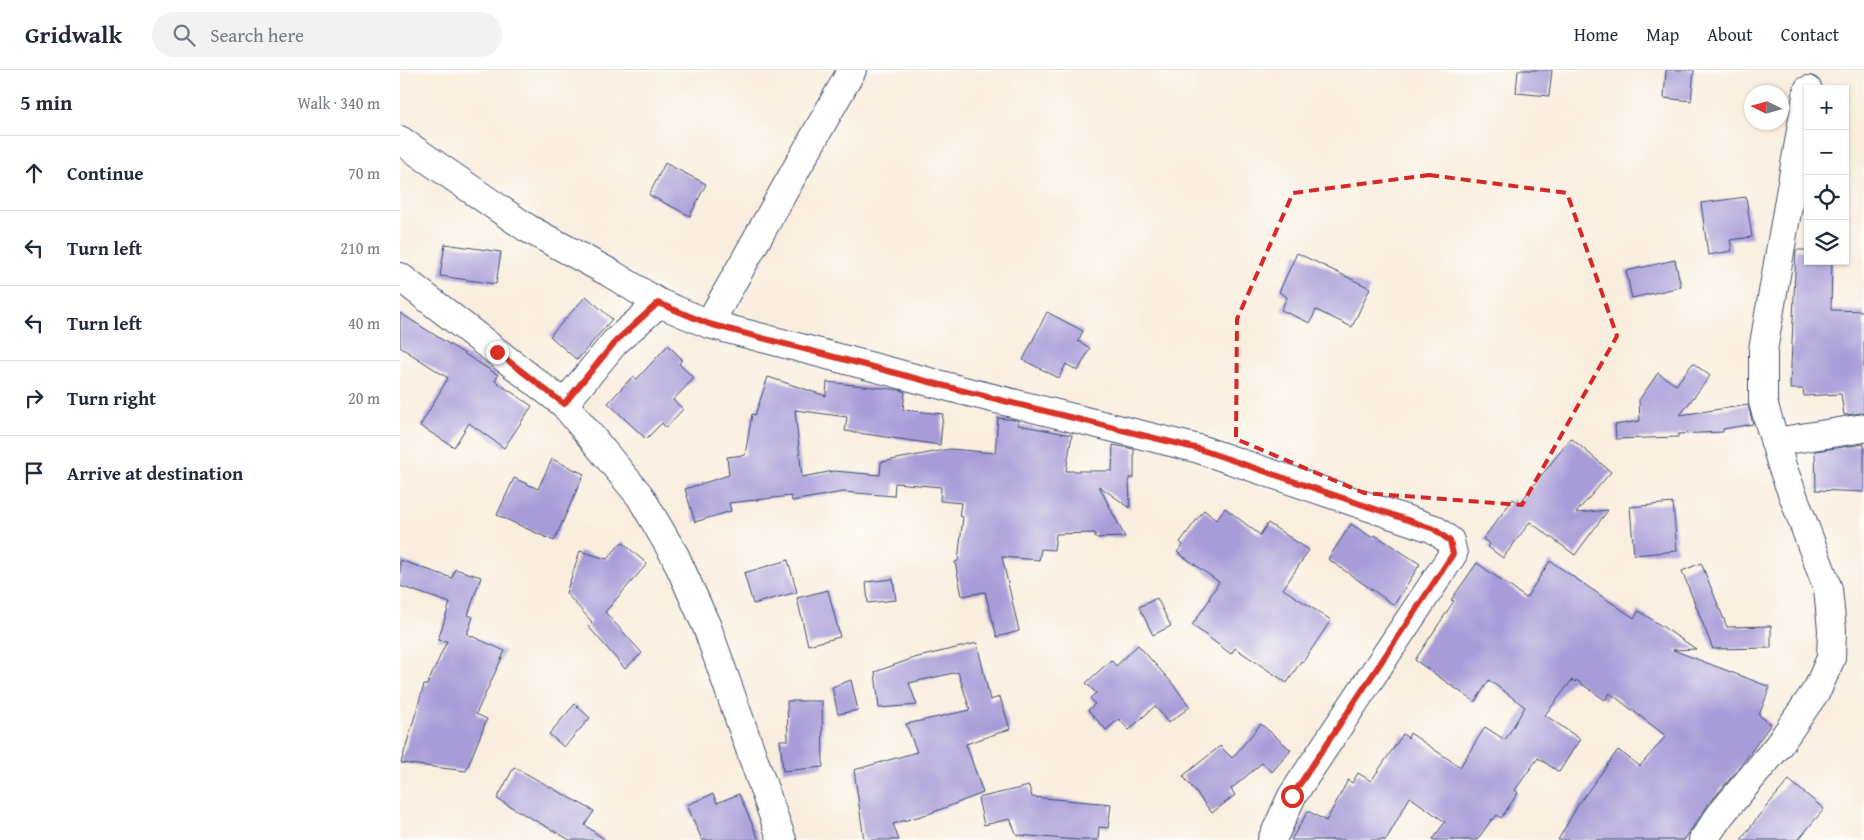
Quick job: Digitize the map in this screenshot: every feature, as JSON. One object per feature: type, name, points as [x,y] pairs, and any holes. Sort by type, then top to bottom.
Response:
[{"type":"street","points":[[709,324],[852,70]]},
{"type":"street","points":[[1809,85],[1811,70]]},
{"type":"street","points":[[1703,840],[1721,814],[1783,739],[1818,688],[1831,658],[1832,630],[1828,589],[1782,466],[1763,402],[1763,350],[1804,112]]},
{"type":"street","points":[[400,140],[527,228],[610,273],[658,303],[709,324],[964,391],[1199,449],[1434,529],[1450,541],[1453,554],[1292,796],[1272,840]]},
{"type":"street","points":[[400,277],[564,404],[640,496],[675,556],[707,627],[782,840]]},
{"type":"street","points":[[564,404],[615,342],[658,303]]},
{"type":"street","points":[[1775,442],[1864,428]]},
{"type":"highlighted area","points":[[1429,175],[1567,193],[1617,336],[1522,505],[1364,493],[1236,439],[1237,319],[1293,193]]},
{"type":"building","points":[[1518,70],[1552,70],[1549,96],[1516,93]]},
{"type":"building","points":[[1666,70],[1694,70],[1691,101],[1664,98]]},
{"type":"building","points":[[665,163],[706,184],[690,216],[649,195]]},
{"type":"building","points":[[1746,197],[1752,237],[1730,240],[1732,251],[1708,255],[1701,203]]},
{"type":"building","points":[[445,244],[501,252],[496,284],[440,276]]},
{"type":"building","points":[[1796,250],[1804,250],[1804,265],[1832,265],[1831,310],[1864,311],[1864,413],[1844,415],[1841,394],[1804,396],[1803,389],[1790,389]]},
{"type":"building","points":[[1297,253],[1370,288],[1352,327],[1316,310],[1310,323],[1281,310],[1287,297],[1279,292]]},
{"type":"building","points":[[1675,260],[1681,287],[1632,298],[1626,271]]},
{"type":"building","points":[[586,296],[612,319],[577,360],[550,336]]},
{"type":"building","points":[[1047,312],[1083,331],[1078,341],[1090,348],[1078,371],[1066,364],[1059,378],[1023,360]]},
{"type":"building","points":[[400,313],[498,375],[495,381],[532,406],[504,448],[469,423],[454,447],[420,426],[448,378],[400,347]]},
{"type":"building","points":[[668,345],[682,359],[679,364],[694,378],[673,400],[683,409],[666,428],[662,423],[646,439],[608,403],[633,376],[637,379]]},
{"type":"building","points":[[1693,363],[1710,376],[1680,415],[1748,405],[1753,424],[1723,429],[1723,432],[1678,434],[1678,437],[1616,439],[1615,425],[1640,421],[1639,400],[1658,373],[1676,385]]},
{"type":"building","points":[[768,377],[826,396],[827,382],[900,390],[905,392],[903,410],[943,414],[940,445],[845,431],[847,417],[795,410],[802,477],[834,471],[880,475],[881,462],[950,449],[995,453],[998,418],[1018,420],[1018,425],[1072,435],[1066,471],[1112,471],[1113,445],[1134,449],[1134,478],[1129,478],[1130,508],[1099,486],[1125,537],[1095,538],[1095,533],[1056,534],[1054,550],[1041,549],[1039,560],[1002,557],[1019,631],[997,637],[985,592],[962,596],[955,562],[958,561],[963,517],[959,516],[961,503],[940,501],[941,487],[895,483],[894,496],[843,492],[792,501],[791,496],[729,503],[731,511],[695,522],[685,489],[729,475],[727,457],[745,455],[752,414],[755,415]]},
{"type":"building","points":[[1571,438],[1611,472],[1576,513],[1608,510],[1575,555],[1530,522],[1503,558],[1488,547],[1490,544],[1483,539],[1513,499],[1519,504]]},
{"type":"building","points":[[1864,444],[1864,492],[1816,490],[1815,451]]},
{"type":"building","points":[[552,459],[584,474],[554,541],[497,515],[514,478],[538,489]]},
{"type":"building","points":[[1673,503],[1677,551],[1634,555],[1630,507]]},
{"type":"building","points":[[1225,508],[1260,535],[1268,523],[1309,550],[1283,589],[1331,620],[1287,683],[1235,648],[1231,654],[1192,625],[1219,582],[1177,552],[1183,545],[1180,542],[1204,510],[1216,520]]},
{"type":"building","points":[[1351,524],[1373,538],[1375,535],[1420,564],[1394,605],[1328,559]]},
{"type":"building","points":[[622,542],[647,564],[605,612],[642,653],[625,669],[588,626],[592,622],[566,593],[580,551],[607,559]]},
{"type":"building","points":[[400,560],[452,578],[455,569],[481,577],[468,615],[473,617],[467,634],[505,651],[476,714],[487,719],[466,771],[401,763],[424,685],[427,685],[447,641],[438,640],[450,603],[400,586]]},
{"type":"building","points":[[788,560],[797,592],[753,604],[744,573]]},
{"type":"building","points":[[1550,561],[1634,618],[1639,611],[1696,649],[1673,650],[1770,687],[1759,715],[1771,724],[1740,767],[1708,805],[1684,840],[1558,840],[1578,805],[1618,750],[1640,766],[1666,736],[1610,693],[1605,700],[1576,680],[1575,682],[1572,680],[1545,715],[1580,739],[1559,772],[1538,758],[1515,790],[1518,793],[1501,818],[1497,815],[1492,819],[1477,840],[1432,840],[1445,822],[1410,797],[1386,840],[1291,840],[1308,811],[1326,821],[1348,780],[1352,783],[1358,773],[1371,781],[1403,734],[1408,738],[1410,733],[1460,767],[1485,727],[1505,740],[1525,707],[1489,680],[1475,702],[1415,660],[1454,601],[1451,600],[1477,563],[1526,598]]},
{"type":"building","points":[[1701,563],[1727,627],[1771,626],[1771,648],[1713,649],[1682,571]]},
{"type":"building","points":[[893,579],[896,600],[868,603],[866,582]]},
{"type":"building","points":[[828,590],[840,637],[808,645],[797,598]]},
{"type":"building","points":[[1157,598],[1171,626],[1153,635],[1139,607]]},
{"type":"building","points":[[977,643],[990,700],[1000,697],[1010,729],[966,744],[983,793],[931,813],[893,824],[899,840],[864,840],[854,770],[917,752],[906,724],[970,710],[958,672],[909,683],[917,705],[879,708],[875,672],[914,658]]},
{"type":"building","points":[[1138,645],[1172,683],[1190,707],[1168,723],[1155,706],[1129,730],[1119,719],[1106,730],[1088,710],[1095,704],[1090,698],[1096,693],[1086,683],[1111,660],[1116,666]]},
{"type":"building","points":[[851,680],[858,710],[838,714],[832,687]]},
{"type":"building","points":[[787,701],[822,701],[823,767],[783,771],[780,740],[788,740]]},
{"type":"building","points":[[575,704],[590,718],[564,747],[549,734]]},
{"type":"building","points":[[1261,724],[1291,750],[1272,772],[1262,763],[1231,789],[1235,795],[1212,813],[1183,776],[1220,746],[1232,758]]},
{"type":"building","points":[[514,767],[594,811],[585,825],[605,840],[570,840],[497,799]]},
{"type":"building","points":[[1789,780],[1824,809],[1798,840],[1741,840],[1760,814]]},
{"type":"building","points":[[1029,786],[1032,797],[1111,804],[1108,828],[1099,827],[1098,840],[1078,840],[1017,835],[1010,819],[984,825],[978,798]]},
{"type":"building","points":[[713,794],[717,803],[739,794],[759,840],[702,840],[687,805]]},
{"type":"route","points":[[497,352],[564,404],[615,342],[658,303],[709,324],[964,391],[1199,449],[1434,529],[1450,541],[1453,554],[1292,796]]}]
